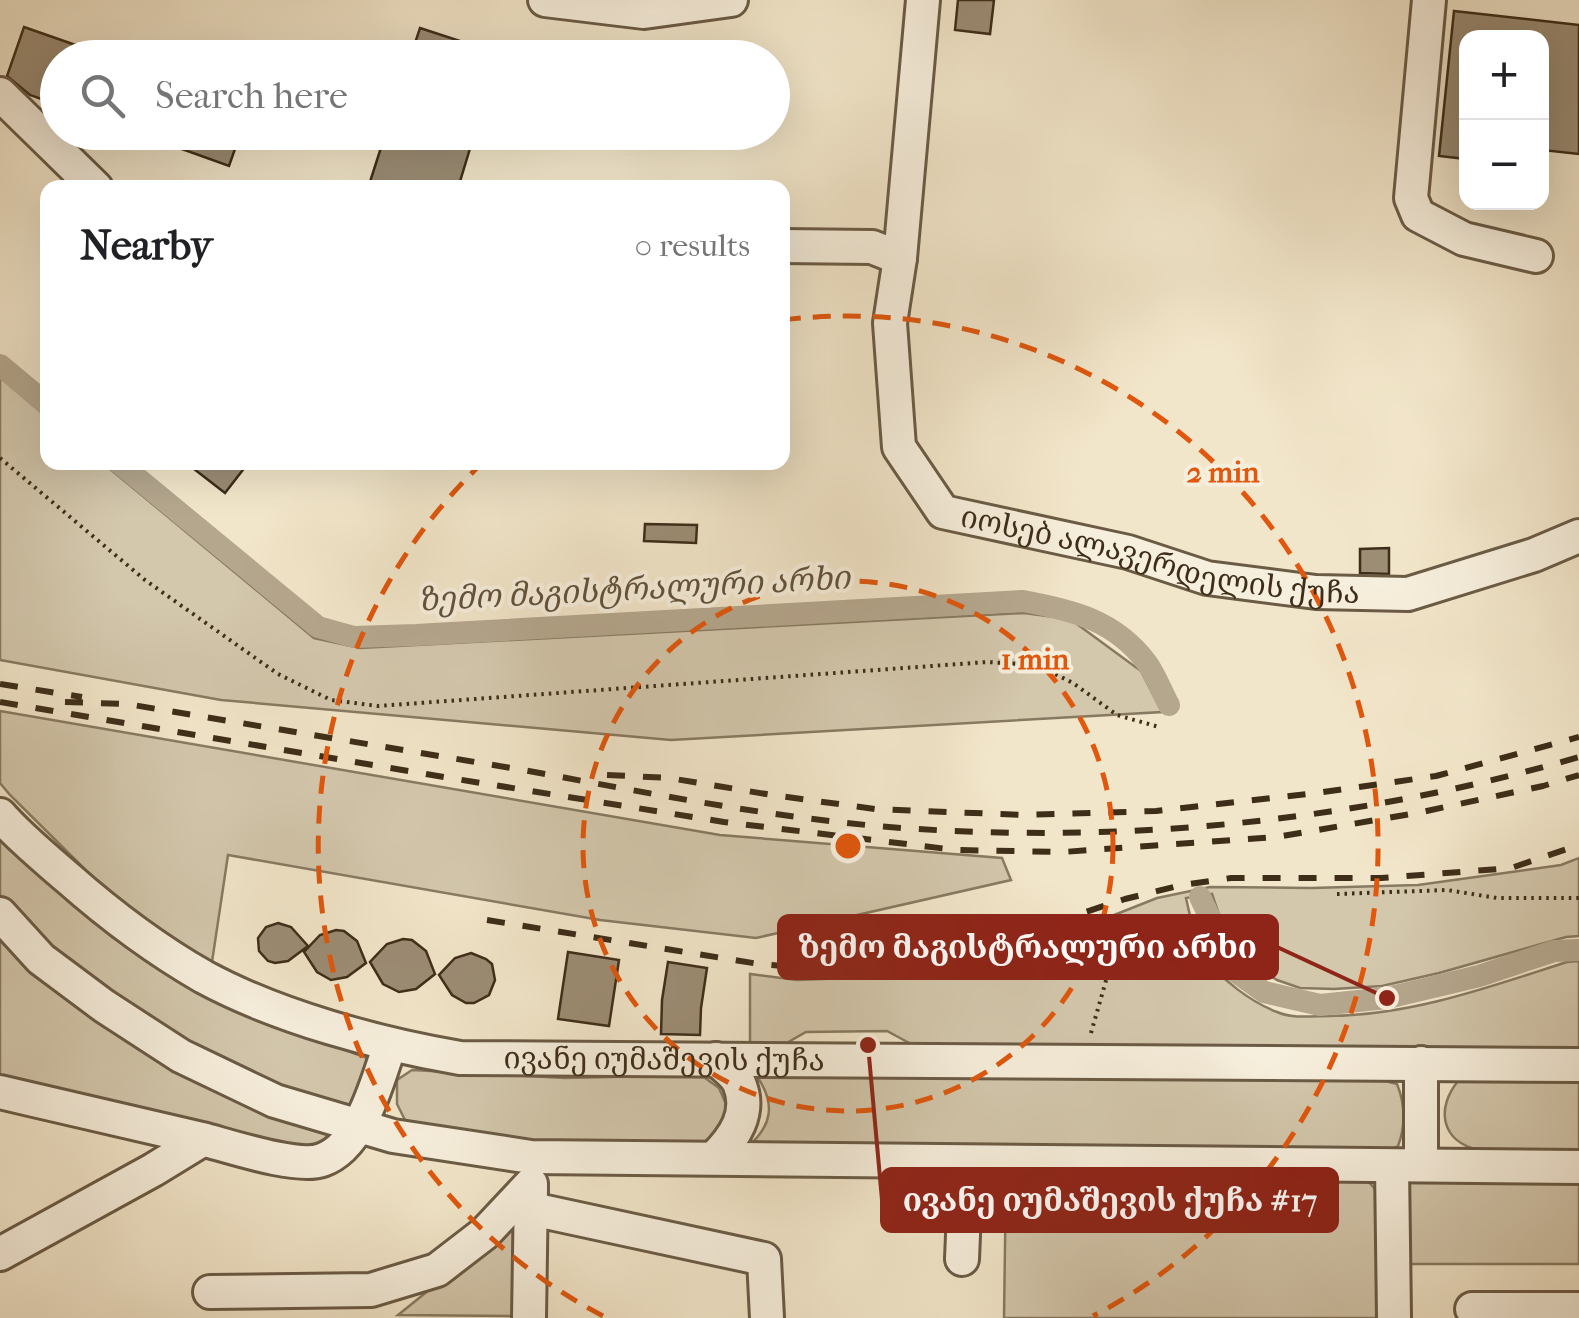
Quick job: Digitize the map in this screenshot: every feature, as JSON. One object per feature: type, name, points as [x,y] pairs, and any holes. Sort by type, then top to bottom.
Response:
[{"type":"street","points":[[545,0],[644,12],[731,0]]},
{"type":"street","name":"იოსებ ალავერდელის ქუჩა","points":[[923,0],[900,258],[890,322],[899,447],[944,512],[1128,552],[1208,578],[1316,592],[1408,594],[1579,536]]},
{"type":"street","points":[[1429,0],[1411,198],[1418,214],[1464,239],[1536,256]]},
{"type":"street","points":[[0,94],[40,133]]},
{"type":"street","points":[[57,150],[88,180]]},
{"type":"street","points":[[790,246],[872,247],[900,258]]},
{"type":"street","name":"ივანე იუმაშევის ქუჩა","points":[[0,815],[129,928],[206,977],[289,1013],[390,1046],[460,1058],[1579,1065]]},
{"type":"street","points":[[0,914],[41,959],[104,1006],[182,1056],[276,1100],[764,1259],[767,1318]]},
{"type":"street","points":[[0,1092],[256,1153],[311,1162],[324,1160],[338,1150],[360,1127],[390,1046]]},
{"type":"street","points":[[714,1158],[730,1142],[744,1113],[739,1083],[716,1058]]},
{"type":"street","points":[[1394,1318],[1406,1165],[1420,1063]]},
{"type":"street","points":[[0,1254],[202,1140]]},
{"type":"street","points":[[210,1292],[371,1290],[387,1303],[486,1233],[532,1183],[714,1158],[1579,1167]]},
{"type":"street","points":[[962,1259],[966,1163]]},
{"type":"street","points":[[529,1318],[532,1183]]},
{"type":"street","points":[[1472,1308],[1579,1309]]},
{"type":"path","points":[[0,458],[144,580],[278,674],[331,700],[378,706],[987,662],[1038,665],[1073,682],[1118,715],[1159,727]]},
{"type":"path","points":[[1337,894],[1447,890],[1498,898],[1579,898]]},
{"type":"path","points":[[1083,1062],[1123,922]]},
{"type":"shaded area","points":[[0,377],[40,411],[40,470],[111,470],[314,638],[360,648],[1024,613],[1070,619],[1141,671],[1162,712],[671,740],[221,700],[0,660]]},
{"type":"shaded area","points":[[0,711],[720,835],[1002,858],[1011,880],[756,938],[600,920],[228,855],[212,962],[132,916],[10,795],[0,783]]},
{"type":"shaded area","points":[[0,830],[112,937],[212,1000],[372,1060],[356,1106],[340,1111],[214,1063],[63,964],[0,895]]},
{"type":"shaded area","points":[[1579,858],[1579,936],[1382,986],[1300,988],[1277,980],[1255,966],[1227,938],[1212,894],[1186,898],[1198,942],[1211,965],[1247,996],[1290,1016],[1391,1011],[1579,961],[1579,1049],[913,1045],[887,1031],[806,1032],[783,1045],[750,1045],[750,974],[797,980],[949,974],[1157,898],[1210,887],[1418,885],[1561,865]]},
{"type":"shaded area","points":[[0,933],[332,1138],[302,1151],[0,1081]]},
{"type":"shaded area","points":[[412,1070],[565,1078],[701,1075],[719,1088],[729,1111],[710,1143],[518,1142],[406,1122],[397,1104],[397,1080]]},
{"type":"shaded area","points":[[756,1075],[1374,1078],[1397,1084],[1403,1122],[1398,1146],[1384,1153],[746,1148],[762,1131],[769,1114],[767,1095]]},
{"type":"shaded area","points":[[1579,1079],[1579,1151],[1479,1150],[1456,1140],[1446,1122],[1447,1102],[1459,1080]]},
{"type":"shaded area","points":[[1006,1176],[1368,1181],[1380,1195],[1378,1318],[1004,1318]]},
{"type":"shaded area","points":[[1413,1179],[1579,1180],[1579,1264],[1403,1264],[1402,1191]]},
{"type":"shaded area","points":[[522,1215],[513,1316],[398,1315]]},
{"type":"building","points":[[958,0],[994,0],[990,34],[955,30]]},
{"type":"building","points":[[1454,11],[1579,25],[1579,154],[1549,151],[1549,30],[1459,30],[1459,158],[1439,156]]},
{"type":"building","points":[[24,27],[61,40],[40,40],[40,99],[7,76]]},
{"type":"building","points":[[420,28],[457,40],[416,40]]},
{"type":"building","points":[[185,150],[235,150],[229,166]]},
{"type":"building","points":[[380,150],[470,150],[460,180],[371,180]]},
{"type":"building","points":[[195,470],[243,470],[225,493]]},
{"type":"building","points":[[645,524],[697,525],[696,543],[644,541]]},
{"type":"building","points":[[1389,548],[1389,574],[1360,573],[1360,549]]},
{"type":"building","points":[[278,923],[291,927],[308,946],[288,961],[275,963],[259,951],[258,938],[266,927]]},
{"type":"building","points":[[336,930],[357,941],[366,963],[347,977],[331,980],[317,972],[304,952],[320,935]]},
{"type":"building","points":[[412,940],[426,951],[435,974],[416,989],[399,992],[383,984],[370,962],[387,944]]},
{"type":"building","points":[[568,952],[619,960],[609,1026],[558,1019]]},
{"type":"building","points":[[471,953],[492,964],[495,980],[489,995],[466,1003],[452,995],[439,975],[455,958]]},
{"type":"building","points":[[668,962],[707,968],[700,1035],[661,1034]]},
{"type":"waterway","name":"ზემო მაგისტრალური არხი","points":[[0,365],[40,398]]},
{"type":"waterway","name":"ზემო მაგისტრალური არხი","points":[[128,470],[318,627],[354,637],[1023,601],[1075,613],[1121,636],[1147,663],[1169,705]]},
{"type":"waterway","name":"ზემო მაგისტრალური არხი","points":[[1200,897],[1236,972],[1264,992],[1320,1005],[1387,998],[1479,976],[1554,951],[1579,950]]},
{"type":"railway","points":[[0,684],[82,697]]},
{"type":"railway","points":[[0,702],[724,822],[956,850],[1063,852],[1277,837],[1422,812],[1579,775]]},
{"type":"railway","points":[[65,702],[127,704],[797,817],[976,832],[1063,833],[1237,823],[1410,798],[1579,757]]},
{"type":"railway","points":[[607,775],[669,778],[875,809],[1023,815],[1156,811],[1436,776],[1579,737]]},
{"type":"railway","points":[[487,920],[759,964],[848,971],[939,960],[1125,899],[1182,885],[1231,878],[1381,878],[1511,868],[1579,845]]},
{"type":"place","name":"ზემო მაგისტრალური არხი","points":[[1387,998]]},
{"type":"place","name":"ივანე იუმაშევის ქუჩა #17","points":[[868,1045]]}]
